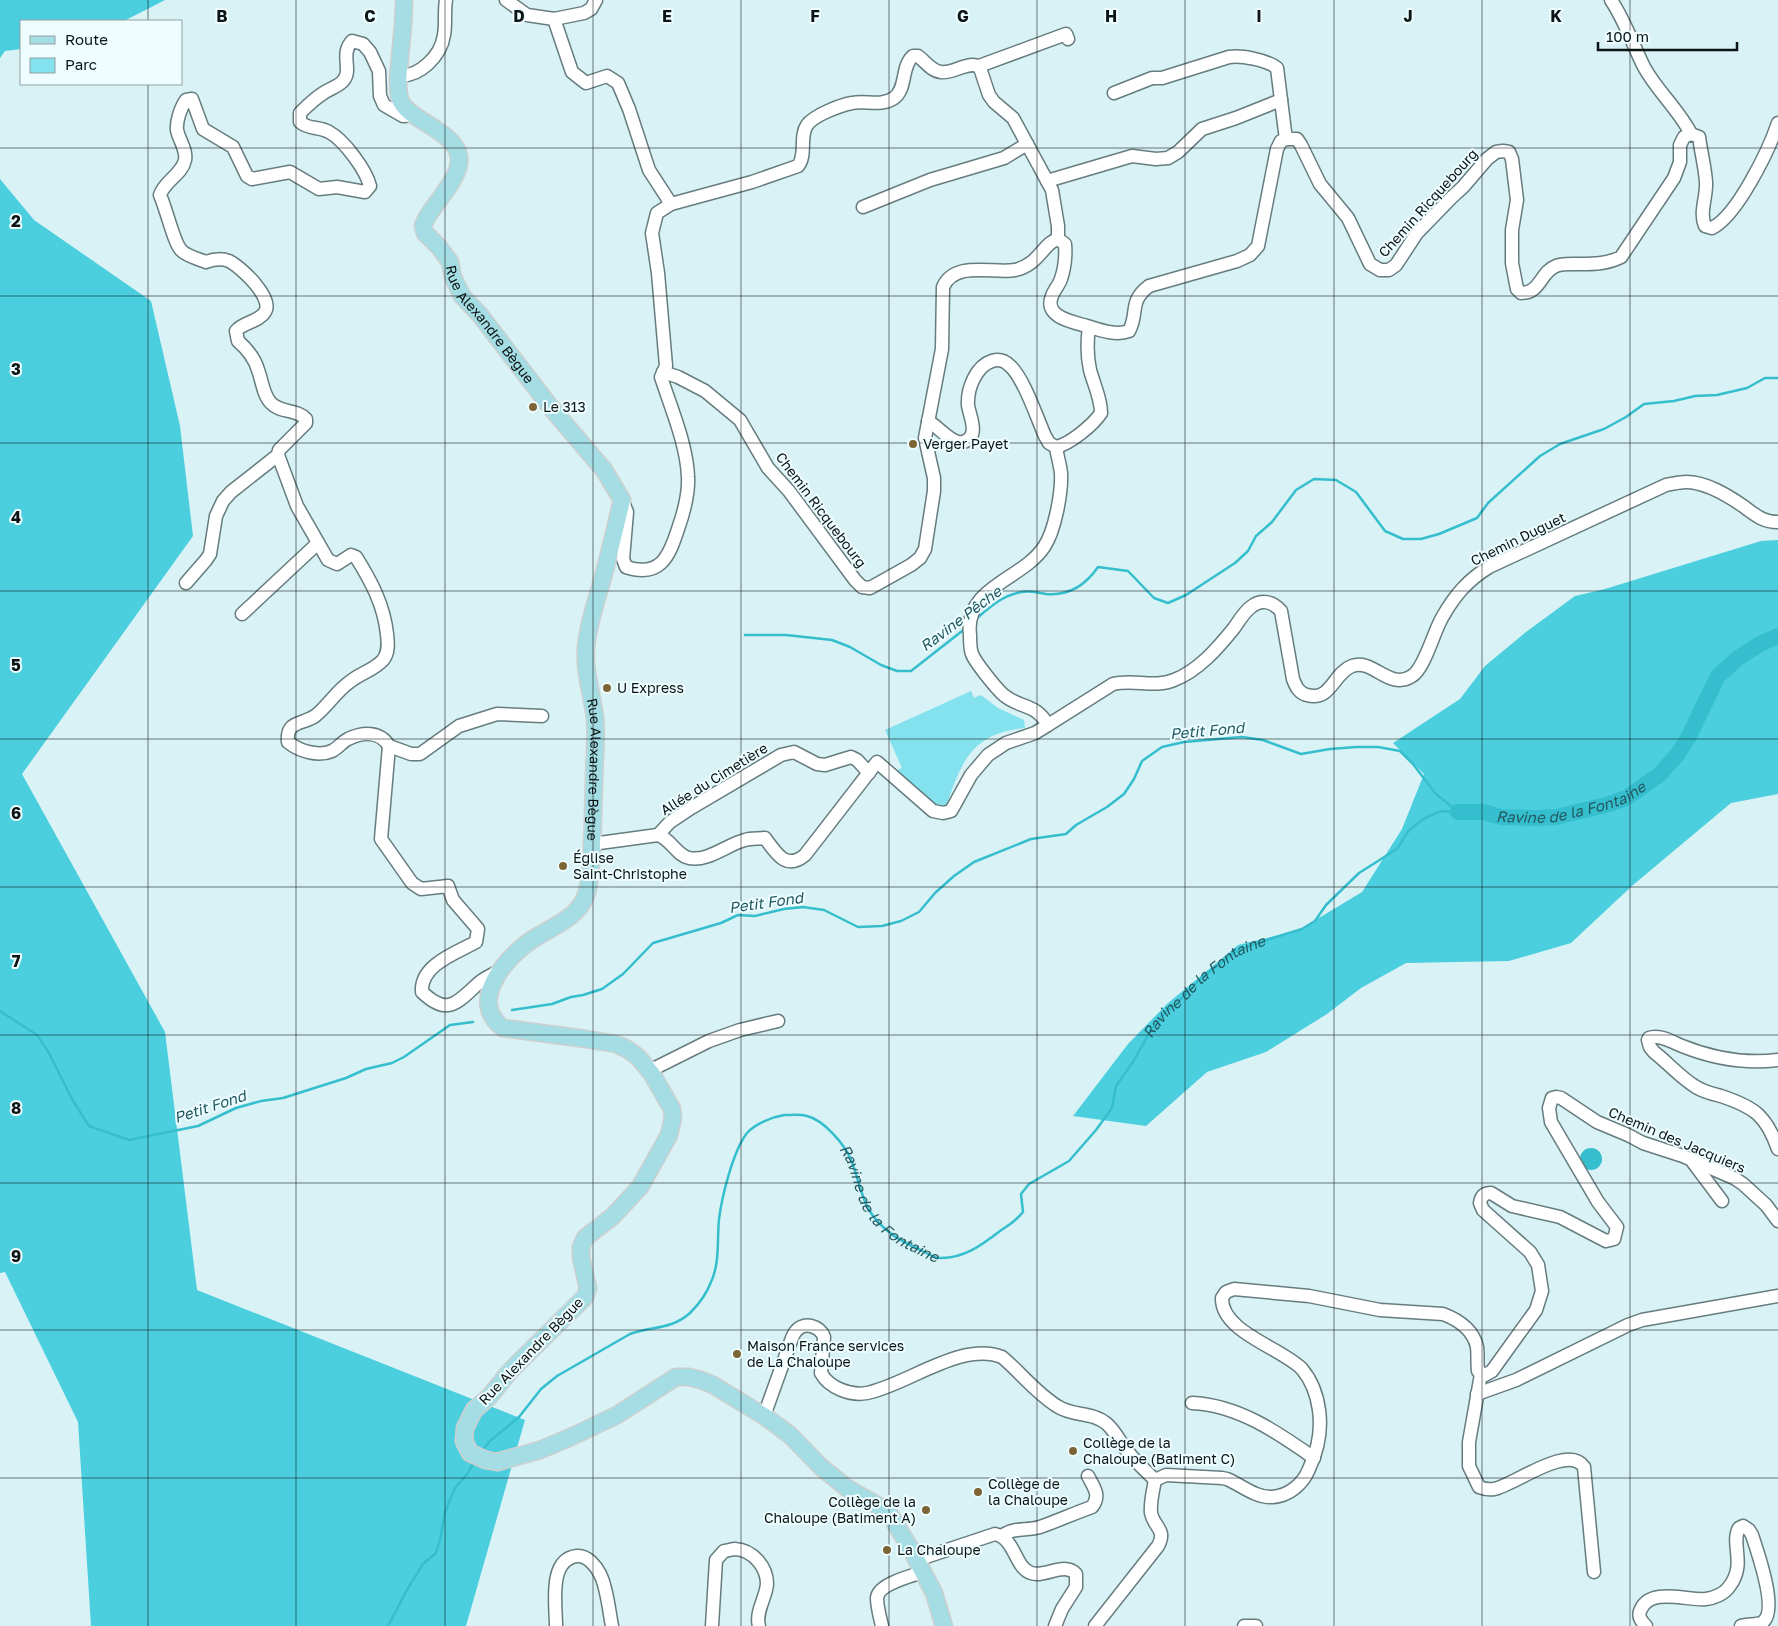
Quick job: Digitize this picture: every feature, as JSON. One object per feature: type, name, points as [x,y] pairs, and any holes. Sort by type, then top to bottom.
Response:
[{"type":"main road","name":"Rue Alexandre Bègue","points":[[404,0],[398,75],[400,99],[414,115],[440,131],[450,140],[459,160],[457,172],[426,220],[424,226],[425,233],[450,262],[453,277],[462,296],[480,315],[552,409],[604,470],[622,500],[589,628],[586,647],[587,674],[595,719],[592,844],[588,890],[584,901],[570,916],[526,944],[503,969],[491,988],[488,1004],[490,1015],[502,1028],[616,1044],[638,1057],[650,1071],[672,1109],[673,1118],[670,1136],[644,1180],[630,1199],[613,1216],[585,1238],[581,1247],[580,1258],[588,1288],[585,1297],[511,1370],[489,1397],[474,1410],[465,1428],[464,1441],[470,1453],[486,1460],[497,1462],[511,1459],[572,1437],[617,1414],[676,1377],[689,1377],[713,1385],[764,1416]]},
{"type":"main road","points":[[764,1416],[790,1435],[821,1467],[847,1488],[882,1508],[890,1515],[934,1593],[944,1626]]},
{"type":"street","points":[[398,75],[414,74],[429,63],[436,54],[444,36],[446,0]]},
{"type":"street","points":[[506,0],[528,15],[554,19],[584,13],[591,9],[596,0]]},
{"type":"street","points":[[1611,0],[1633,40],[1644,67],[1686,124],[1691,134],[1699,138],[1706,182],[1701,217],[1705,226],[1712,228],[1719,224],[1747,189],[1770,144],[1778,123]]},
{"type":"street","points":[[554,19],[572,72],[586,83],[608,76],[618,83],[629,109],[649,170],[671,204]]},
{"type":"street","points":[[622,500],[628,512],[623,558],[626,567],[638,571],[649,570],[665,560],[670,552],[686,505],[688,477],[685,453],[661,377],[666,366],[658,273],[652,233],[657,213],[671,204],[752,182],[798,166],[801,163],[804,137],[808,124],[816,118],[853,103],[877,103],[894,98],[899,92],[908,61],[913,56],[918,56],[932,69],[942,72],[971,65],[979,66],[1066,34],[1068,39]]},
{"type":"street","points":[[186,583],[210,554],[216,516],[223,501],[231,492],[278,454],[279,450],[306,423],[306,419],[302,415],[279,409],[270,403],[258,367],[244,346],[238,341],[236,331],[239,327],[266,312],[266,298],[262,291],[240,268],[228,260],[216,258],[206,262],[182,251],[175,240],[160,195],[163,187],[180,171],[185,160],[184,149],[177,129],[182,106],[186,100],[192,99],[203,129],[233,147],[247,176],[252,178],[290,172],[319,189],[337,187],[365,192],[370,186],[368,178],[341,141],[330,132],[320,128],[306,127],[300,122],[300,113],[312,102],[343,82],[348,72],[347,47],[352,41],[363,44],[370,52],[379,70],[380,96],[384,104],[403,116],[414,115]]},
{"type":"street","points":[[979,66],[982,70],[989,95],[994,102],[1013,118],[1052,190],[1058,226],[1058,239],[1065,244],[1066,258],[1061,279],[1051,297],[1050,307],[1055,315],[1090,327],[1123,334],[1129,331],[1133,325],[1135,302],[1141,292],[1149,286],[1237,262],[1250,255],[1258,246],[1278,145],[1280,141],[1288,139],[1285,132],[1277,68],[1272,64],[1236,56],[1162,78],[1152,78],[1114,93]]},
{"type":"street","points":[[1048,181],[1132,156],[1156,159],[1168,158],[1178,152],[1202,128],[1236,118],[1281,100]]},
{"type":"street","name":"Chemin Ricquebourg","points":[[1288,139],[1296,139],[1302,145],[1320,184],[1348,218],[1370,264],[1380,270],[1388,270],[1396,265],[1417,234],[1437,211],[1463,187],[1487,159],[1496,152],[1509,152],[1512,159],[1518,200],[1512,230],[1512,263],[1518,289],[1521,293],[1529,293],[1535,289],[1544,275],[1556,266],[1600,264],[1612,262],[1621,257],[1674,178],[1680,162],[1680,145],[1684,137],[1691,134]]},
{"type":"street","points":[[864,207],[930,180],[1004,158],[1028,144]]},
{"type":"street","name":"Chemin Ricquebourg","points":[[664,372],[678,376],[705,391],[740,420],[768,468],[789,491],[855,580],[862,586],[870,588],[911,565],[920,558],[925,548],[934,490],[934,478],[925,438],[942,348],[943,287],[945,283],[954,275],[970,270],[1012,270],[1025,267],[1037,259],[1052,240],[1058,239]]},
{"type":"street","points":[[928,421],[956,442],[964,442],[968,439],[973,431],[974,424],[968,402],[974,377],[979,368],[988,362],[998,359],[1008,364],[1017,373],[1045,436],[1050,443],[1056,446],[1064,445],[1097,420],[1101,413],[1098,392],[1090,370],[1087,341],[1090,327]]},
{"type":"street","points":[[592,844],[658,835],[664,837],[682,856],[691,859],[702,857],[745,840],[765,838],[782,859],[789,862],[797,862],[805,855],[877,762],[933,811],[944,813],[951,811],[971,775],[988,755],[1006,743],[1036,733],[1048,725],[1042,715],[1033,709],[1003,696],[972,654],[969,628],[970,617],[975,605],[1012,573],[1034,558],[1051,535],[1061,474],[1056,446]]},
{"type":"street","points":[[278,454],[297,506],[328,560],[333,564],[337,564],[351,555],[356,557],[368,576],[385,618],[388,646],[384,659],[376,666],[350,681],[314,716],[293,725],[288,734],[288,742],[297,749],[313,752],[331,751],[347,740],[363,734],[376,735],[384,739],[388,746],[381,839],[412,883],[421,889],[448,886],[453,900],[478,929],[476,942],[439,962],[430,970],[421,982],[422,992],[431,1001],[446,1006],[459,1002],[482,980],[503,969]]},
{"type":"street","name":"Chemin Duguet","points":[[1048,725],[1114,684],[1123,681],[1161,684],[1174,680],[1201,664],[1220,646],[1251,606],[1260,602],[1269,602],[1281,610],[1293,679],[1296,687],[1302,694],[1313,697],[1322,695],[1344,670],[1352,666],[1367,667],[1390,679],[1403,680],[1413,676],[1422,663],[1442,617],[1459,592],[1473,577],[1489,567],[1666,486],[1684,482],[1696,482],[1723,494],[1761,519],[1768,522],[1778,522]]},
{"type":"street","points":[[242,614],[318,543]]},
{"type":"street","points":[[388,746],[411,754],[420,754],[459,726],[497,714],[542,716]]},
{"type":"street","name":"Allée du Cimetière","points":[[658,835],[670,822],[691,808],[781,755],[794,752],[817,764],[825,765],[851,757],[857,760],[869,773]]},
{"type":"street","points":[[650,1071],[709,1041],[740,1030],[778,1021]]},
{"type":"street","points":[[1778,1060],[1733,1059],[1696,1051],[1657,1036],[1648,1040],[1654,1052],[1694,1086],[1747,1106],[1759,1114],[1768,1126],[1778,1149]]},
{"type":"street","name":"Chemin des Jacquiers","points":[[1481,1374],[1488,1374],[1492,1370],[1536,1310],[1542,1291],[1538,1265],[1530,1252],[1483,1210],[1480,1203],[1483,1196],[1491,1193],[1512,1206],[1560,1217],[1606,1241],[1614,1239],[1617,1231],[1617,1227],[1598,1202],[1551,1122],[1549,1108],[1552,1098],[1562,1098],[1598,1122],[1643,1144],[1691,1160],[1744,1184],[1766,1205],[1778,1221]]},
{"type":"street","points":[[1691,1160],[1722,1201]]},
{"type":"street","points":[[1155,1480],[1166,1475],[1222,1478],[1261,1496],[1270,1498],[1282,1496],[1296,1487],[1306,1476],[1314,1458],[1320,1437],[1321,1423],[1316,1392],[1311,1381],[1294,1362],[1240,1329],[1224,1311],[1222,1298],[1226,1292],[1234,1289],[1309,1296],[1380,1310],[1443,1314],[1453,1318],[1468,1329],[1477,1347],[1478,1369],[1481,1374],[1469,1442],[1469,1466],[1479,1487],[1496,1489],[1544,1465],[1577,1460],[1584,1467],[1594,1572]]},
{"type":"street","points":[[1477,1394],[1516,1380],[1628,1325],[1642,1320],[1778,1296]]},
{"type":"street","points":[[764,1416],[792,1338],[796,1330],[801,1328],[814,1327],[822,1332],[824,1337],[821,1373],[827,1382],[852,1392],[869,1392],[944,1362],[969,1355],[994,1354],[1002,1357],[1041,1394],[1057,1406],[1066,1411],[1091,1415],[1107,1424],[1128,1453],[1155,1480]]},
{"type":"street","points":[[1192,1403],[1224,1407],[1249,1418],[1278,1433],[1314,1458]]},
{"type":"street","points":[[1002,1536],[1009,1530],[1038,1527],[1092,1507],[1096,1500],[1096,1493],[1088,1476]]},
{"type":"street","points":[[1095,1626],[1162,1540],[1162,1534],[1151,1514],[1155,1480]]},
{"type":"street","points":[[1646,1626],[1640,1618],[1640,1611],[1643,1605],[1650,1600],[1663,1596],[1705,1599],[1718,1596],[1729,1588],[1737,1573],[1736,1534],[1739,1528],[1743,1526],[1752,1535],[1772,1595],[1773,1607],[1771,1614],[1764,1622],[1741,1626]]},
{"type":"street","points":[[882,1626],[877,1597],[881,1589],[920,1566],[995,1534],[1007,1540],[1025,1570],[1032,1573],[1064,1569],[1072,1570],[1076,1574],[1076,1587],[1062,1609],[1055,1626]]},
{"type":"street","points":[[712,1626],[716,1560],[719,1554],[724,1551],[735,1549],[745,1551],[756,1558],[764,1569],[767,1583],[758,1613],[759,1626]]},
{"type":"street","points":[[556,1626],[556,1582],[558,1571],[563,1562],[579,1556],[587,1558],[596,1566],[602,1576],[612,1626]]},
{"type":"street","points":[[1244,1626],[1256,1626]]},
{"type":"green space","points":[[971,691],[974,698],[981,695],[998,708],[1024,720],[1025,728],[992,736],[981,743],[971,752],[957,776],[946,807],[934,804],[920,791],[918,793],[895,771],[902,768],[885,730]]},
{"type":"shaded area","points":[[0,0],[165,0],[126,20],[20,20],[20,49],[5,51],[0,58]]},
{"type":"shaded area","points":[[0,179],[34,220],[151,301],[180,426],[193,536],[22,774],[165,1032],[197,1290],[525,1420],[466,1626],[91,1626],[78,1422],[5,1272],[0,1273]]},
{"type":"shaded area","points":[[1778,540],[1778,794],[1731,803],[1633,885],[1571,943],[1509,961],[1406,963],[1361,988],[1327,1014],[1266,1052],[1207,1072],[1146,1126],[1073,1116],[1128,1044],[1167,1004],[1238,945],[1299,930],[1362,892],[1402,829],[1424,774],[1393,743],[1460,699],[1485,666],[1526,632],[1575,596],[1605,589],[1761,541]]},
{"type":"shaded area","points":[[1591,1148],[1599,1151],[1602,1159],[1599,1167],[1591,1170],[1583,1167],[1580,1159],[1583,1151]]},
{"type":"waterway","name":"Ravine Pêche","points":[[976,619],[997,602],[1015,594],[1028,591],[1046,594],[1069,591],[1088,580],[1098,567],[1128,571],[1154,598],[1168,603],[1186,595],[1235,563],[1248,551],[1256,536],[1272,522],[1296,490],[1314,479],[1336,480],[1356,492],[1385,531],[1403,539],[1421,539],[1439,534],[1477,518],[1488,503],[1540,456],[1560,444],[1604,429],[1644,404],[1674,401],[1695,396],[1717,395],[1747,388],[1765,378],[1778,378]]},
{"type":"waterway","name":"Ravine Pêche","points":[[745,635],[786,635],[832,640],[850,647],[881,665],[897,671],[911,671],[966,628]]},
{"type":"waterway","name":"Ravine de la Fontaine","points":[[1458,812],[1483,812],[1501,817],[1556,817],[1606,805],[1626,798],[1659,775],[1677,755],[1688,738],[1718,676],[1738,658],[1760,644],[1778,636]]},
{"type":"waterway","name":"Petit Fond","points":[[512,1010],[552,1004],[602,989],[623,974],[653,943],[721,923],[738,915],[755,916],[784,909],[803,907],[824,910],[858,927],[882,926],[901,921],[919,912],[935,893],[974,862],[1031,839],[1066,834],[1076,825],[1107,807],[1124,794],[1134,779],[1142,761],[1162,747],[1184,742],[1242,737],[1263,740],[1301,754],[1356,747],[1378,747],[1400,751],[1413,764],[1435,793],[1458,812]]},
{"type":"waterway","name":"Ravine de la Fontaine","points":[[482,1451],[490,1441],[519,1417],[541,1389],[557,1376],[630,1334],[676,1322],[690,1313],[702,1299],[716,1267],[718,1227],[725,1186],[737,1151],[747,1133],[754,1127],[769,1119],[784,1115],[805,1115],[814,1118],[833,1134],[848,1154],[869,1210],[888,1231],[929,1255],[948,1258],[964,1254],[1012,1223],[1023,1212],[1021,1194],[1029,1184],[1069,1161],[1096,1130],[1112,1108],[1116,1086],[1133,1062],[1151,1030],[1165,1012],[1177,1003],[1201,978],[1235,952],[1302,929],[1315,921],[1326,905],[1359,873],[1397,849],[1409,830],[1425,818],[1441,811],[1458,812]]},
{"type":"waterway","name":"Petit Fond","points":[[0,1011],[37,1035],[89,1126],[129,1140],[198,1126],[236,1108],[261,1101],[283,1098],[346,1078],[366,1069],[392,1063],[404,1057],[450,1025],[473,1022]]},
{"type":"waterway","name":"Ravine de la Fontaine","points":[[388,1626],[423,1564],[436,1553],[445,1512],[455,1488],[468,1473],[474,1462]]},
{"type":"place","name":"Le 313","points":[[533,407]]},
{"type":"place","name":"Verger Payet","points":[[913,444]]},
{"type":"place","name":"U Express","points":[[607,688]]},
{"type":"place","name":"Église Saint-Christophe","points":[[563,866]]},
{"type":"place","name":"Maison France services de La Chaloupe","points":[[737,1354]]},
{"type":"place","name":"Collège de la Chaloupe (Batiment C)","points":[[1073,1451]]},
{"type":"place","name":"Collège de la Chaloupe","points":[[978,1492]]},
{"type":"place","name":"Collège de la Chaloupe (Batiment A)","points":[[926,1510]]},
{"type":"place","name":"La Chaloupe","points":[[887,1550]]}]
